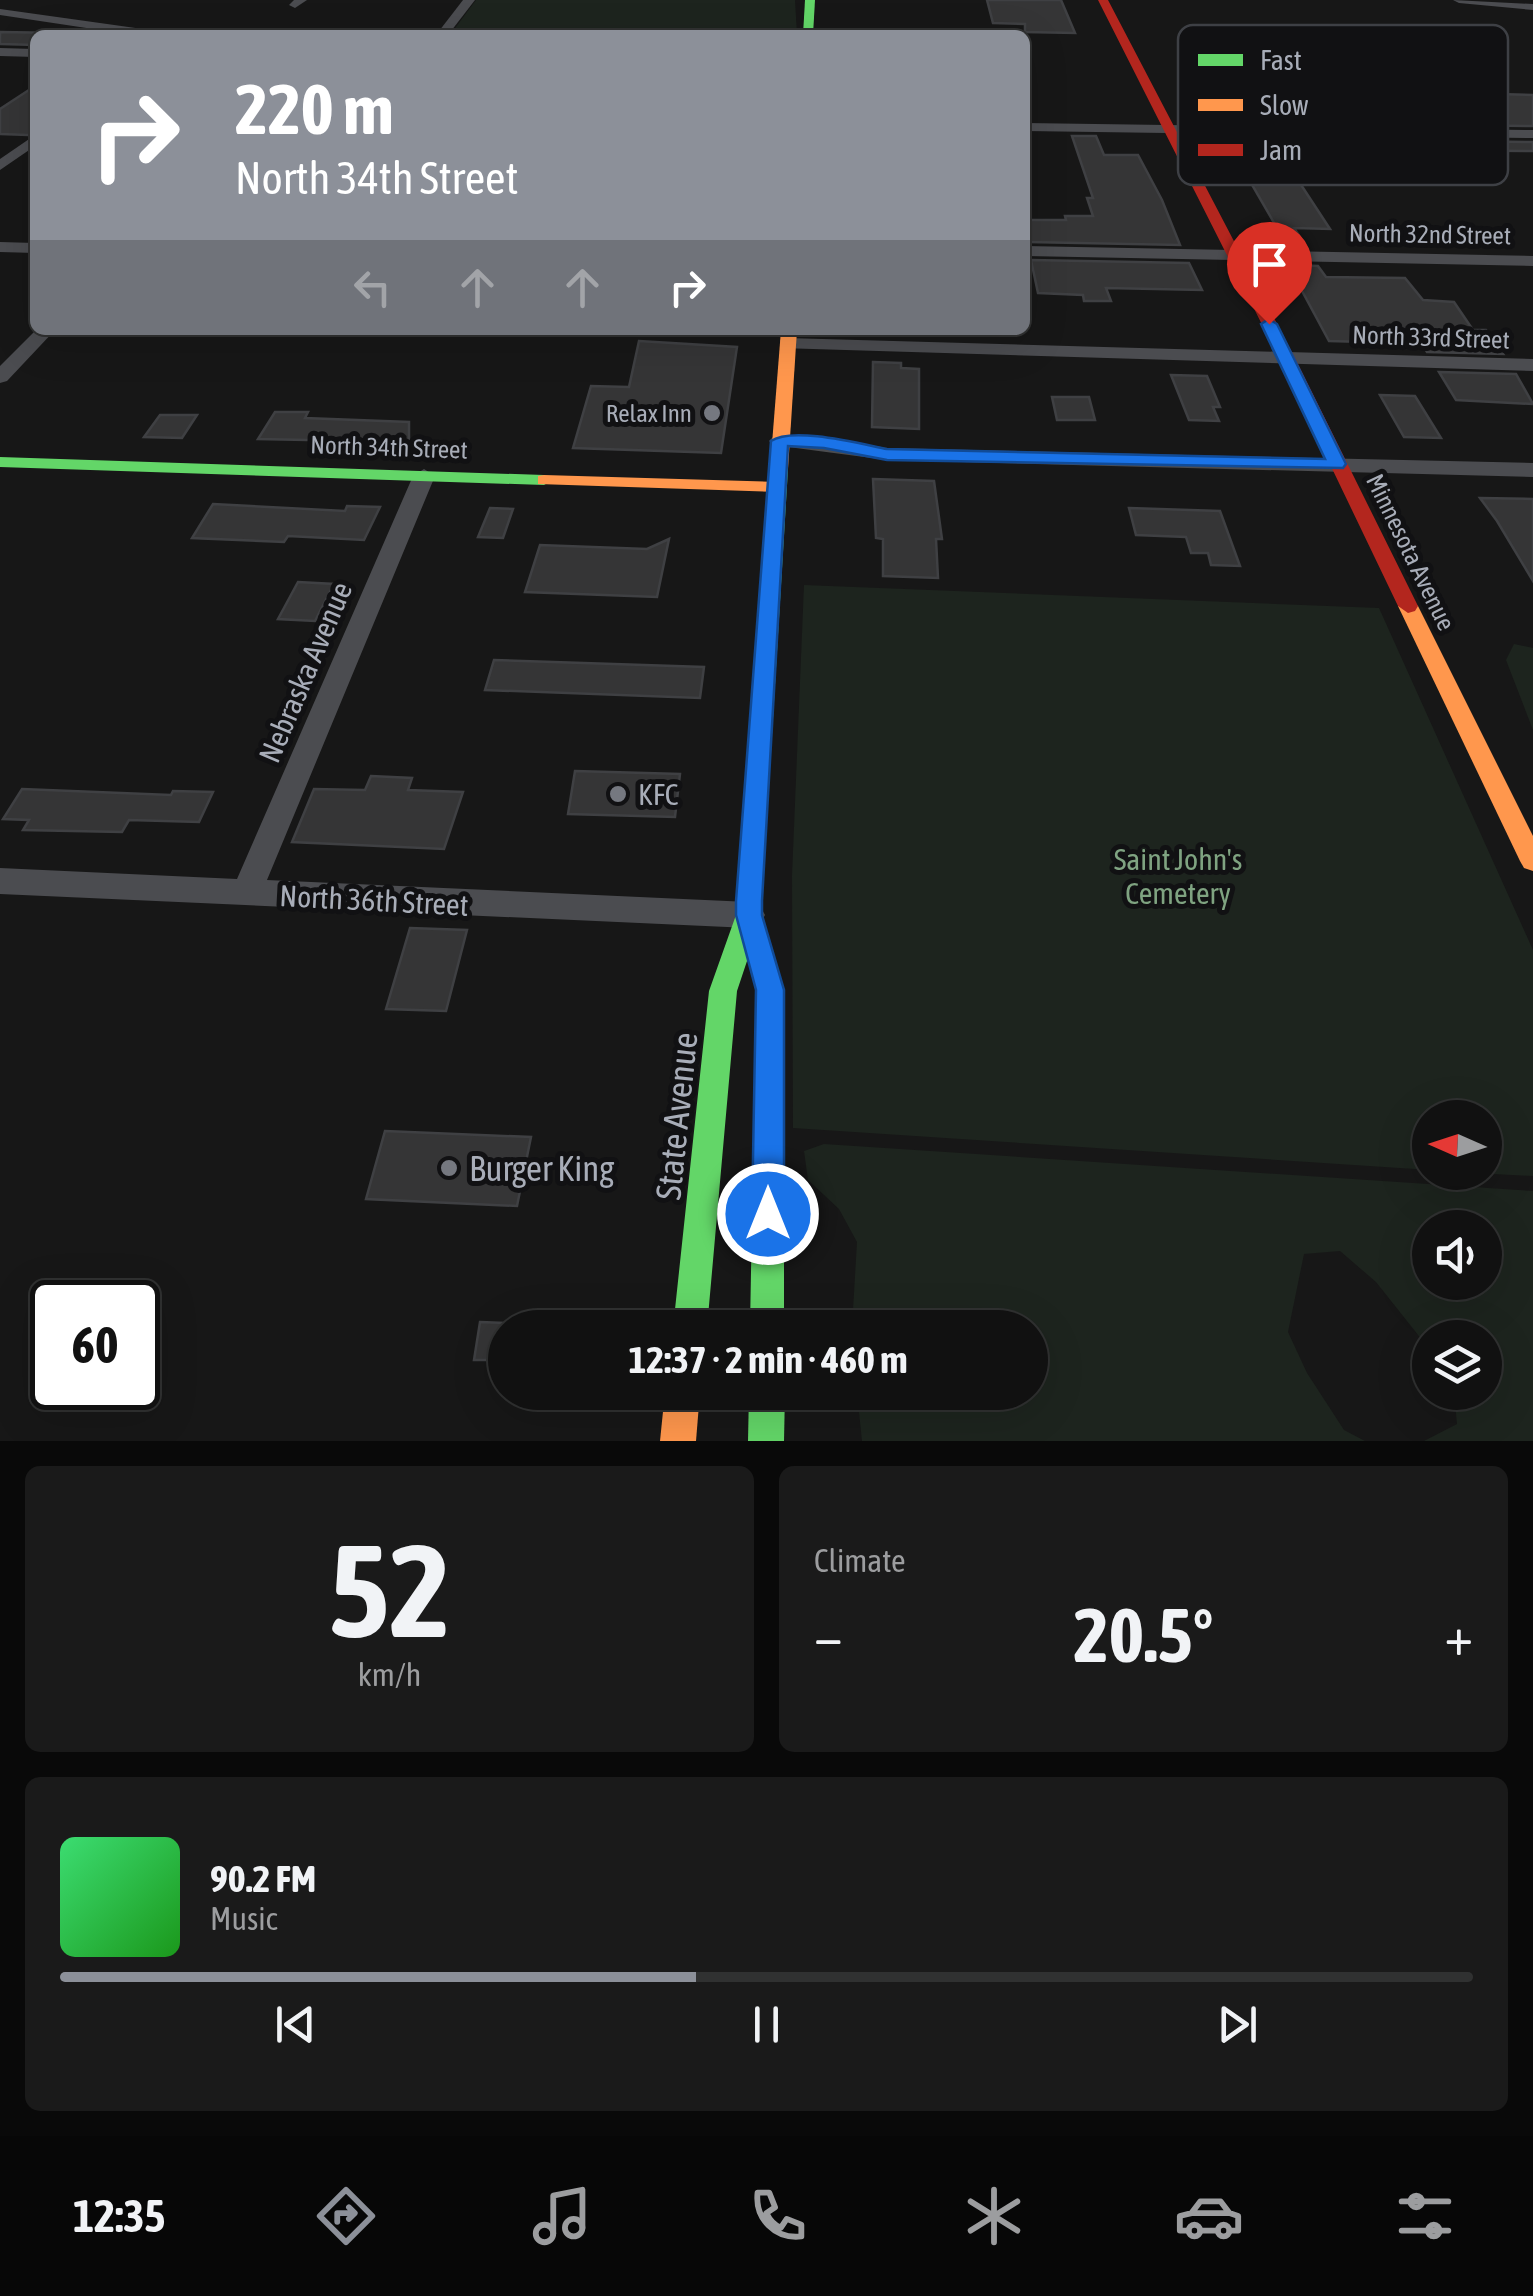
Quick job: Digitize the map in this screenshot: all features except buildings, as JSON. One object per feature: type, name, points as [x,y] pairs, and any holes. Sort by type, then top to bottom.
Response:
[{"type":"main road","points":[[808,30],[810,0]]},
{"type":"main road","name":"Minnesota Avenue","points":[[1103,0],[1178,146]]},
{"type":"main road","name":"Minnesota Avenue","points":[[1198,185],[1287,358],[1533,861]]},
{"type":"main road","name":"State Avenue","points":[[692,1310],[723,991],[749,915],[788,337]]},
{"type":"main road","name":"North 34th Street","points":[[0,462],[777,488]]},
{"type":"main road","name":"State Avenue","points":[[749,915],[770,990],[767,1310]]},
{"type":"main road","points":[[678,1441],[681,1410]]},
{"type":"main road","points":[[766,1410],[766,1441]]},
{"type":"street","points":[[446,30],[469,0]]},
{"type":"street","points":[[1459,0],[1533,7]]},
{"type":"street","points":[[0,12],[110,30]]},
{"type":"street","points":[[0,52],[30,53]]},
{"type":"street","points":[[1030,127],[1178,129]]},
{"type":"street","points":[[1508,134],[1533,134]]},
{"type":"street","points":[[0,166],[30,143]]},
{"type":"street","points":[[0,247],[30,248]]},
{"type":"street","name":"North 32nd Street","points":[[1030,250],[1533,262]]},
{"type":"street","points":[[0,377],[41,335]]},
{"type":"street","name":"North 33rd Street","points":[[788,337],[1533,365]]},
{"type":"street","points":[[780,441],[824,443],[887,454],[1533,470]]},
{"type":"street","name":"Nebraska Avenue","points":[[246,894],[424,476]]},
{"type":"street","name":"North 36th Street","points":[[0,881],[749,915]]},
{"type":"green space","points":[[476,0],[795,0],[797,30],[454,30]]},
{"type":"green space","name":"Saint John's Cemetery","points":[[804,585],[1379,608],[1533,950],[1533,1176],[1502,1174],[1502,1100],[1412,1100],[1412,1169],[793,1128],[792,876]]},
{"type":"green space","points":[[1514,644],[1533,648],[1533,730],[1506,660]]},
{"type":"green space","points":[[824,1144],[1412,1183],[1412,1190],[1533,1191],[1533,1441],[1424,1441],[1457,1424],[1456,1410],[1502,1410],[1502,1320],[1412,1320],[1412,1327],[1376,1282],[1340,1251],[1304,1254],[1288,1332],[1307,1373],[1344,1430],[1365,1441],[862,1441],[859,1410],[1048,1410],[1048,1310],[853,1310],[857,1242],[839,1209],[808,1180],[804,1151]]},
{"type":"traffic: fast","points":[[808,30],[810,0]]},
{"type":"traffic: fast","points":[[0,462],[544,480]]},
{"type":"traffic: fast","points":[[767,1310],[770,990],[749,915],[749,901],[779,469]]},
{"type":"traffic: fast","points":[[692,1310],[723,991],[749,915]]},
{"type":"traffic: fast","points":[[766,1441],[767,1410]]},
{"type":"traffic: slow","points":[[779,469],[789,335]]},
{"type":"traffic: slow","points":[[544,480],[777,487]]},
{"type":"traffic: slow","points":[[1408,606],[1533,861]]},
{"type":"traffic: slow","points":[[678,1441],[681,1410]]},
{"type":"traffic: jam","points":[[1103,0],[1178,146]]},
{"type":"traffic: jam","points":[[1198,185],[1408,606]]},
{"type":"place","name":"Relax Inn","points":[[712,413]]},
{"type":"place","name":"KFC","points":[[618,794]]},
{"type":"place","name":"Burger King","points":[[449,1168]]},
{"type":"route","points":[[768,1214],[770,990],[749,915],[749,901],[780,441],[824,443],[887,454],[1337,464],[1269,324]]}]
